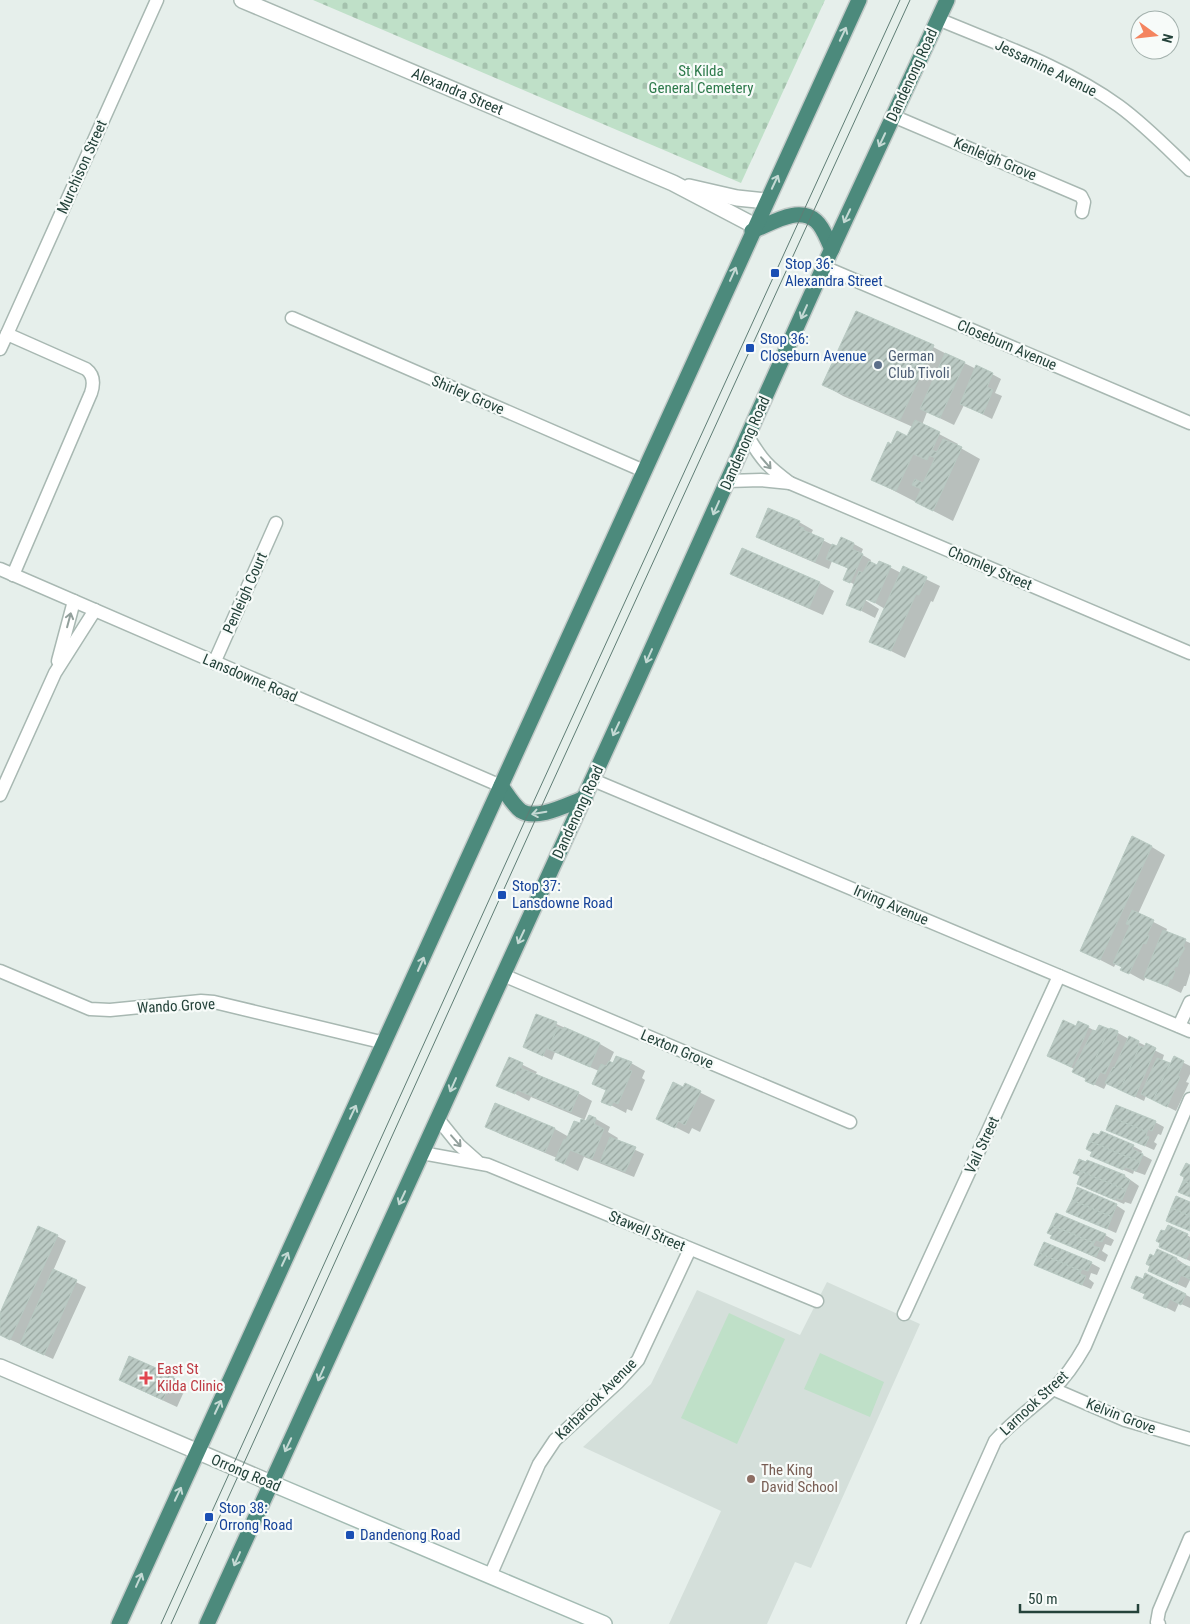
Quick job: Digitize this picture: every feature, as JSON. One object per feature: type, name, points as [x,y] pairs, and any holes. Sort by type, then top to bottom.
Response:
[{"type":"highway","points":[[119,1624],[859,0]]},
{"type":"highway","name":"Dandenong Road","points":[[207,1624],[947,0]]},
{"type":"highway","points":[[754,229],[802,214],[817,222],[832,249]]},
{"type":"highway","points":[[501,786],[515,805],[528,814],[546,812],[584,798]]},
{"type":"street","name":"Murchison Street","points":[[0,349],[157,0]]},
{"type":"street","name":"Alexandra Street","points":[[242,0],[673,184],[754,229]]},
{"type":"street","name":"Jessamine Avenue","points":[[938,18],[1055,68],[1098,92],[1138,121],[1190,170]]},
{"type":"street","name":"Kenleigh Grove","points":[[893,116],[1081,196],[1084,202],[1082,212]]},
{"type":"street","name":"Alexandra Street","points":[[673,184],[737,198],[767,200]]},
{"type":"street","name":"Closeburn Avenue","points":[[824,267],[1190,423]]},
{"type":"street","name":"Shirley Grove","points":[[292,318],[644,471]]},
{"type":"street","points":[[7,334],[86,369],[93,382],[91,393],[13,575]]},
{"type":"street","name":"Chomley Street","points":[[748,437],[770,468],[790,483],[1190,653]]},
{"type":"street","name":"Chomley Street","points":[[728,481],[761,480],[790,483]]},
{"type":"street","name":"Penleigh Court","points":[[214,662],[276,523]]},
{"type":"street","name":"Lansdowne Road","points":[[0,569],[501,786]]},
{"type":"street","points":[[55,673],[74,601]]},
{"type":"street","points":[[0,795],[55,673],[94,610]]},
{"type":"street","name":"Irving Avenue","points":[[593,780],[1184,1029]]},
{"type":"street","name":"Wando Grove","points":[[0,971],[90,1009],[110,1010],[201,1001],[214,1002],[385,1043]]},
{"type":"street","name":"Lexton Grove","points":[[503,975],[850,1122]]},
{"type":"street","name":"Vail Street","points":[[904,1314],[1059,976]]},
{"type":"street","points":[[1184,1029],[1190,1002]]},
{"type":"street","name":"Larnook Street","points":[[913,1624],[995,1441],[1053,1389],[1077,1360],[1085,1346],[1190,1099]]},
{"type":"street","name":"Stawell Street","points":[[438,1119],[459,1145],[477,1162]]},
{"type":"street","name":"Stawell Street","points":[[422,1153],[477,1162],[499,1169],[817,1301]]},
{"type":"street","name":"Karbarook Avenue","points":[[490,1576],[546,1451],[554,1440],[618,1382],[638,1360],[690,1249]]},
{"type":"street","name":"Orrong Road","points":[[0,1367],[604,1624]]},
{"type":"street","name":"Kelvin Grove","points":[[1053,1389],[1125,1420],[1190,1439]]},
{"type":"street","points":[[1159,1624],[1157,1622],[1159,1611],[1190,1538]]},
{"type":"shaded area","name":"The King David School","points":[[827,1282],[920,1324],[811,1568],[795,1562],[767,1624],[669,1624],[721,1511],[583,1447],[651,1384],[697,1290],[800,1335]]},
{"type":"green space","name":"St Kilda General Cemetery","points":[[313,0],[825,0],[741,183]]},
{"type":"green space","points":[[729,1313],[785,1339],[737,1444],[681,1418]]},
{"type":"green space","points":[[820,1353],[884,1382],[870,1417],[804,1389]]},
{"type":"building","name":"German Club Tivoli","points":[[856,311],[934,345],[900,420],[822,385]]},
{"type":"building","points":[[945,353],[965,362],[940,418],[920,409]]},
{"type":"building","points":[[976,365],[993,373],[987,387],[993,390],[983,414],[960,404]]},
{"type":"building","points":[[915,420],[940,432],[932,450],[937,452],[943,439],[962,447],[933,511],[915,502],[921,489],[912,485],[915,479],[923,483],[935,458],[929,455],[927,460],[913,454],[896,491],[871,480],[888,442],[891,444],[897,431],[907,436]]},
{"type":"building","points":[[768,508],[800,521],[798,526],[804,528],[803,530],[824,539],[815,562],[756,537]]},
{"type":"building","points":[[841,537],[854,543],[852,549],[863,554],[850,583],[843,580],[848,568],[826,559],[832,544],[837,546]]},
{"type":"building","points":[[742,548],[820,582],[809,608],[730,574]]},
{"type":"building","points":[[869,561],[877,565],[879,561],[891,566],[875,603],[866,599],[861,611],[846,605],[859,571],[863,573]]},
{"type":"building","points":[[903,566],[927,577],[919,595],[916,594],[891,651],[869,642]]},
{"type":"building","points":[[1132,836],[1152,846],[1100,960],[1080,951]]},
{"type":"building","points":[[1132,910],[1154,920],[1147,935],[1149,936],[1146,944],[1143,943],[1129,974],[1120,970],[1122,967],[1113,963],[1130,925],[1126,924]]},
{"type":"building","points":[[1163,930],[1186,939],[1183,947],[1185,948],[1178,960],[1177,967],[1173,970],[1175,971],[1172,979],[1170,979],[1167,986],[1144,977]]},
{"type":"building","points":[[536,1014],[557,1022],[555,1026],[558,1027],[543,1056],[523,1047]]},
{"type":"building","points":[[1063,1020],[1076,1026],[1078,1021],[1089,1026],[1071,1067],[1047,1056]]},
{"type":"building","points":[[1099,1025],[1109,1029],[1087,1079],[1072,1072],[1093,1030],[1096,1031]]},
{"type":"building","points":[[558,1027],[563,1029],[564,1027],[600,1043],[590,1067],[548,1049]]},
{"type":"building","points":[[1110,1028],[1118,1031],[1116,1040],[1119,1042],[1105,1074],[1100,1072],[1094,1085],[1085,1081]]},
{"type":"building","points":[[1129,1036],[1139,1041],[1138,1045],[1140,1046],[1120,1090],[1105,1083]]},
{"type":"building","points":[[1146,1043],[1156,1048],[1135,1097],[1120,1090],[1140,1046],[1144,1048]]},
{"type":"building","points":[[616,1056],[632,1062],[628,1070],[632,1071],[618,1104],[613,1102],[611,1106],[601,1102],[606,1090],[592,1084],[601,1064],[606,1066],[609,1061],[613,1063]]},
{"type":"building","points":[[1174,1056],[1184,1061],[1178,1076],[1180,1077],[1167,1107],[1153,1100]]},
{"type":"building","points":[[509,1057],[523,1063],[521,1068],[579,1092],[571,1112],[517,1090],[515,1094],[496,1086]]},
{"type":"building","points":[[1157,1058],[1170,1063],[1153,1100],[1141,1094]]},
{"type":"building","points":[[673,1082],[683,1087],[685,1083],[701,1091],[685,1125],[678,1121],[675,1128],[656,1119]]},
{"type":"building","points":[[495,1103],[555,1128],[545,1152],[485,1127]]},
{"type":"building","points":[[1116,1105],[1156,1121],[1152,1131],[1148,1129],[1147,1132],[1111,1117]]},
{"type":"building","points":[[589,1115],[596,1118],[594,1124],[604,1129],[592,1159],[570,1150],[564,1164],[555,1160],[574,1121],[580,1123],[581,1119],[586,1121]]},
{"type":"building","points":[[1111,1117],[1147,1132],[1146,1136],[1149,1137],[1145,1146],[1106,1130]]},
{"type":"building","points":[[1101,1131],[1134,1145],[1132,1149],[1143,1154],[1140,1162],[1089,1141],[1093,1133],[1099,1135]]},
{"type":"building","points":[[610,1137],[636,1147],[625,1172],[600,1162]]},
{"type":"building","points":[[1089,1141],[1140,1162],[1136,1171],[1125,1167],[1123,1170],[1090,1156],[1092,1152],[1086,1149]]},
{"type":"building","points":[[1079,1159],[1086,1162],[1087,1160],[1125,1175],[1124,1177],[1130,1180],[1126,1190],[1075,1169]]},
{"type":"building","points":[[1186,1163],[1190,1165],[1190,1184],[1183,1181],[1184,1177],[1180,1175]]},
{"type":"building","points":[[1075,1169],[1126,1190],[1122,1200],[1116,1198],[1115,1200],[1077,1184],[1080,1176],[1073,1173]]},
{"type":"building","points":[[1183,1181],[1190,1184],[1190,1197],[1178,1192]]},
{"type":"building","points":[[1077,1187],[1117,1204],[1112,1217],[1072,1200]]},
{"type":"building","points":[[1176,1196],[1190,1202],[1190,1216],[1171,1208]]},
{"type":"building","points":[[1072,1200],[1112,1217],[1107,1229],[1066,1212]]},
{"type":"building","points":[[1171,1208],[1190,1216],[1190,1231],[1166,1221]]},
{"type":"building","points":[[1056,1213],[1106,1234],[1102,1242],[1096,1240],[1094,1243],[1051,1225]]},
{"type":"building","points":[[1051,1225],[1094,1243],[1093,1246],[1100,1248],[1096,1257],[1050,1238],[1052,1235],[1047,1233]]},
{"type":"building","points":[[1168,1225],[1188,1234],[1190,1251],[1186,1259],[1159,1247],[1160,1243],[1156,1241],[1161,1230],[1165,1231]]},
{"type":"building","points":[[38,1226],[58,1235],[10,1340],[0,1335],[0,1313]]},
{"type":"building","points":[[1044,1242],[1092,1262],[1088,1271],[1082,1269],[1081,1271],[1039,1253]]},
{"type":"building","points":[[1157,1249],[1177,1258],[1176,1261],[1190,1267],[1190,1279],[1181,1275],[1177,1284],[1148,1271],[1150,1266],[1146,1264],[1150,1254],[1154,1256]]},
{"type":"building","points":[[1039,1253],[1081,1271],[1080,1274],[1086,1276],[1082,1285],[1034,1265]]},
{"type":"building","points":[[53,1269],[77,1280],[44,1355],[20,1344]]},
{"type":"building","points":[[1145,1273],[1186,1294],[1181,1305],[1170,1299],[1166,1308],[1143,1298],[1145,1294],[1131,1288],[1136,1276],[1143,1279]]},
{"type":"building","name":"East St Kilda Clinic","points":[[129,1356],[174,1376],[163,1400],[119,1380]]},
{"type":"tram line","points":[[161,1624],[900,0]]},
{"type":"tram line","points":[[171,1624],[910,0]]},
{"type":"place","name":"Stop 36: Alexandra Street","points":[[775,273]]},
{"type":"place","name":"Stop 36: Closeburn Avenue","points":[[750,348]]},
{"type":"place","name":"German Club Tivoli","points":[[878,365]]},
{"type":"place","name":"Stop 37: Lansdowne Road","points":[[502,895]]},
{"type":"place","name":"East St Kilda Clinic","points":[[146,1378]]},
{"type":"place","name":"The King David School","points":[[751,1479]]},
{"type":"place","name":"Stop 38: Orrong Road","points":[[209,1517]]},
{"type":"place","name":"Dandenong Road","points":[[350,1535]]}]
